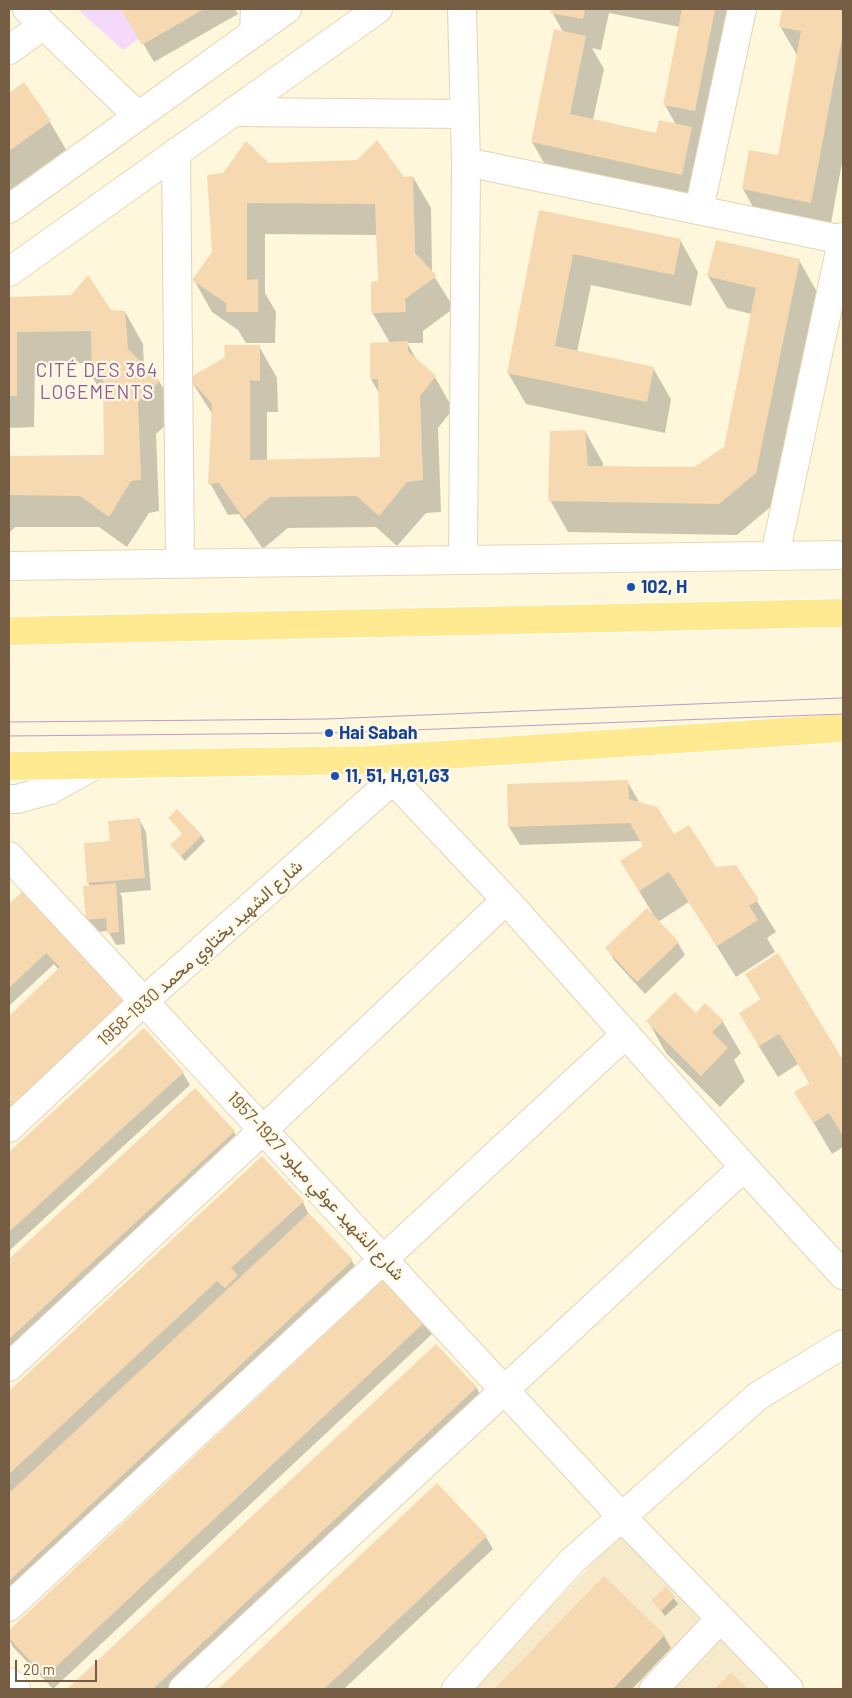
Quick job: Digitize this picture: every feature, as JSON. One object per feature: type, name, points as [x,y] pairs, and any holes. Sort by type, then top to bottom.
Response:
[{"type":"main road","points":[[9,630],[843,613]]},
{"type":"main road","points":[[9,766],[368,760],[843,728]]},
{"type":"street","points":[[9,209],[138,116],[254,21],[287,9]]},
{"type":"street","points":[[9,272],[378,9]]},
{"type":"street","points":[[462,9],[466,162],[463,559]]},
{"type":"street","points":[[699,210],[742,9]]},
{"type":"street","points":[[9,50],[36,17],[138,116]]},
{"type":"street","points":[[233,112],[465,114]]},
{"type":"street","points":[[176,152],[180,563]]},
{"type":"street","points":[[466,162],[843,239],[775,556]]},
{"type":"street","points":[[9,566],[843,555]]},
{"type":"street","points":[[368,760],[393,780],[506,900],[843,1275]]},
{"type":"street","points":[[9,799],[17,799],[50,790],[95,765]]},
{"type":"street","name":"شارع الشهيد بختاوي محمد 1930-1958","points":[[9,1128],[144,1001],[393,780]]},
{"type":"street","name":"شارع الشهيد عوفي ميلود 1927-1957","points":[[14,872],[144,1001],[622,1517],[789,1689]]},
{"type":"street","points":[[9,1367],[506,900]]},
{"type":"street","points":[[9,1607],[626,1034]]},
{"type":"street","points":[[183,1689],[744,1167]]},
{"type":"street","points":[[456,1689],[572,1561],[758,1396],[843,1344]]},
{"type":"street","points":[[654,1689],[720,1619]]},
{"type":"street","points":[[9,1682],[16,1689]]},
{"type":"shaded area","points":[[77,9],[181,9],[123,50]]},
{"type":"shaded area","points":[[629,1525],[781,1689],[473,1689],[487,1674]]},
{"type":"building","points":[[121,9],[204,9],[142,45]]},
{"type":"building","points":[[551,9],[585,9],[583,19],[550,13]]},
{"type":"building","points":[[682,9],[715,9],[695,111],[663,105]]},
{"type":"building","points":[[782,9],[843,9],[843,33],[811,203],[742,189],[749,150],[778,155],[801,31],[779,27]]},
{"type":"building","points":[[554,29],[586,36],[570,114],[656,133],[659,120],[692,127],[682,175],[531,142]]},
{"type":"building","points":[[24,82],[51,121],[9,151],[9,93]]},
{"type":"building","points":[[377,140],[404,177],[413,176],[415,253],[437,276],[405,299],[406,312],[371,313],[371,282],[378,281],[375,204],[247,203],[247,280],[258,279],[258,312],[226,312],[226,303],[192,280],[212,252],[207,175],[223,173],[246,141],[269,163],[357,160]]},
{"type":"building","points":[[539,210],[681,239],[674,275],[573,254],[555,346],[654,367],[647,402],[507,373]]},
{"type":"building","points":[[716,240],[800,259],[756,473],[719,504],[548,501],[550,431],[585,430],[588,466],[694,467],[724,447],[756,288],[707,276]]},
{"type":"building","points":[[88,275],[111,310],[125,311],[128,349],[160,381],[138,402],[141,480],[131,481],[109,517],[80,496],[9,495],[9,456],[104,455],[103,378],[92,378],[91,331],[17,332],[17,396],[9,396],[9,297],[71,295]]},
{"type":"building","points":[[408,341],[408,351],[436,376],[420,396],[423,480],[407,482],[379,516],[357,496],[270,497],[244,519],[219,483],[208,484],[212,404],[189,378],[225,357],[224,345],[260,345],[260,381],[250,380],[250,460],[380,457],[378,379],[370,379],[370,343]]},
{"type":"building","points":[[628,780],[629,799],[657,807],[674,834],[689,825],[716,867],[736,865],[759,900],[749,906],[758,920],[717,946],[669,872],[639,891],[620,861],[643,846],[630,823],[508,827],[507,784]]},
{"type":"building","points":[[177,809],[202,835],[181,856],[170,845],[183,833],[168,818]]},
{"type":"building","points":[[140,818],[145,878],[87,883],[84,843],[110,841],[108,821]]},
{"type":"building","points":[[116,883],[119,932],[107,933],[106,918],[86,920],[83,886]]},
{"type":"building","points":[[23,891],[127,1001],[9,1113],[9,1016],[60,967],[46,953],[9,988],[9,904]]},
{"type":"building","points":[[647,908],[679,942],[637,982],[605,948]]},
{"type":"building","points":[[778,953],[843,1060],[843,1136],[829,1113],[813,1123],[794,1092],[810,1083],[779,1034],[759,1046],[739,1013],[761,999],[745,974]]},
{"type":"building","points":[[675,992],[696,1013],[705,1003],[724,1021],[712,1032],[728,1048],[701,1076],[646,1021]]},
{"type":"building","points":[[144,1028],[184,1072],[9,1232],[9,1152]]},
{"type":"building","points":[[195,1088],[235,1131],[9,1339],[9,1259]]},
{"type":"building","points":[[262,1156],[304,1201],[231,1268],[238,1275],[225,1288],[217,1281],[9,1474],[9,1391]]},
{"type":"building","points":[[309,1213],[353,1260],[9,1581],[9,1493]]},
{"type":"building","points":[[385,1278],[426,1321],[45,1677],[9,1638],[9,1630]]},
{"type":"building","points":[[436,1344],[477,1387],[153,1689],[67,1689]]},
{"type":"building","points":[[437,1483],[487,1536],[324,1689],[218,1689]]},
{"type":"building","points":[[604,1576],[665,1635],[613,1689],[494,1689]]},
{"type":"building","points":[[666,1587],[675,1597],[661,1611],[651,1600]]},
{"type":"building","points":[[731,1673],[748,1689],[714,1689]]},
{"type":"tram line","points":[[9,722],[326,719],[843,698]]},
{"type":"tram line","points":[[9,736],[329,733],[843,714]]},
{"type":"place","name":"102, H","points":[[631,587]]},
{"type":"place","name":"Hai Sabah","points":[[329,733]]},
{"type":"place","name":"11, 51, H,G1,G3","points":[[335,776]]},
{"type":"district","name":"CITÉ DES 364 LOGEMENTS","points":[[97,382]]}]
